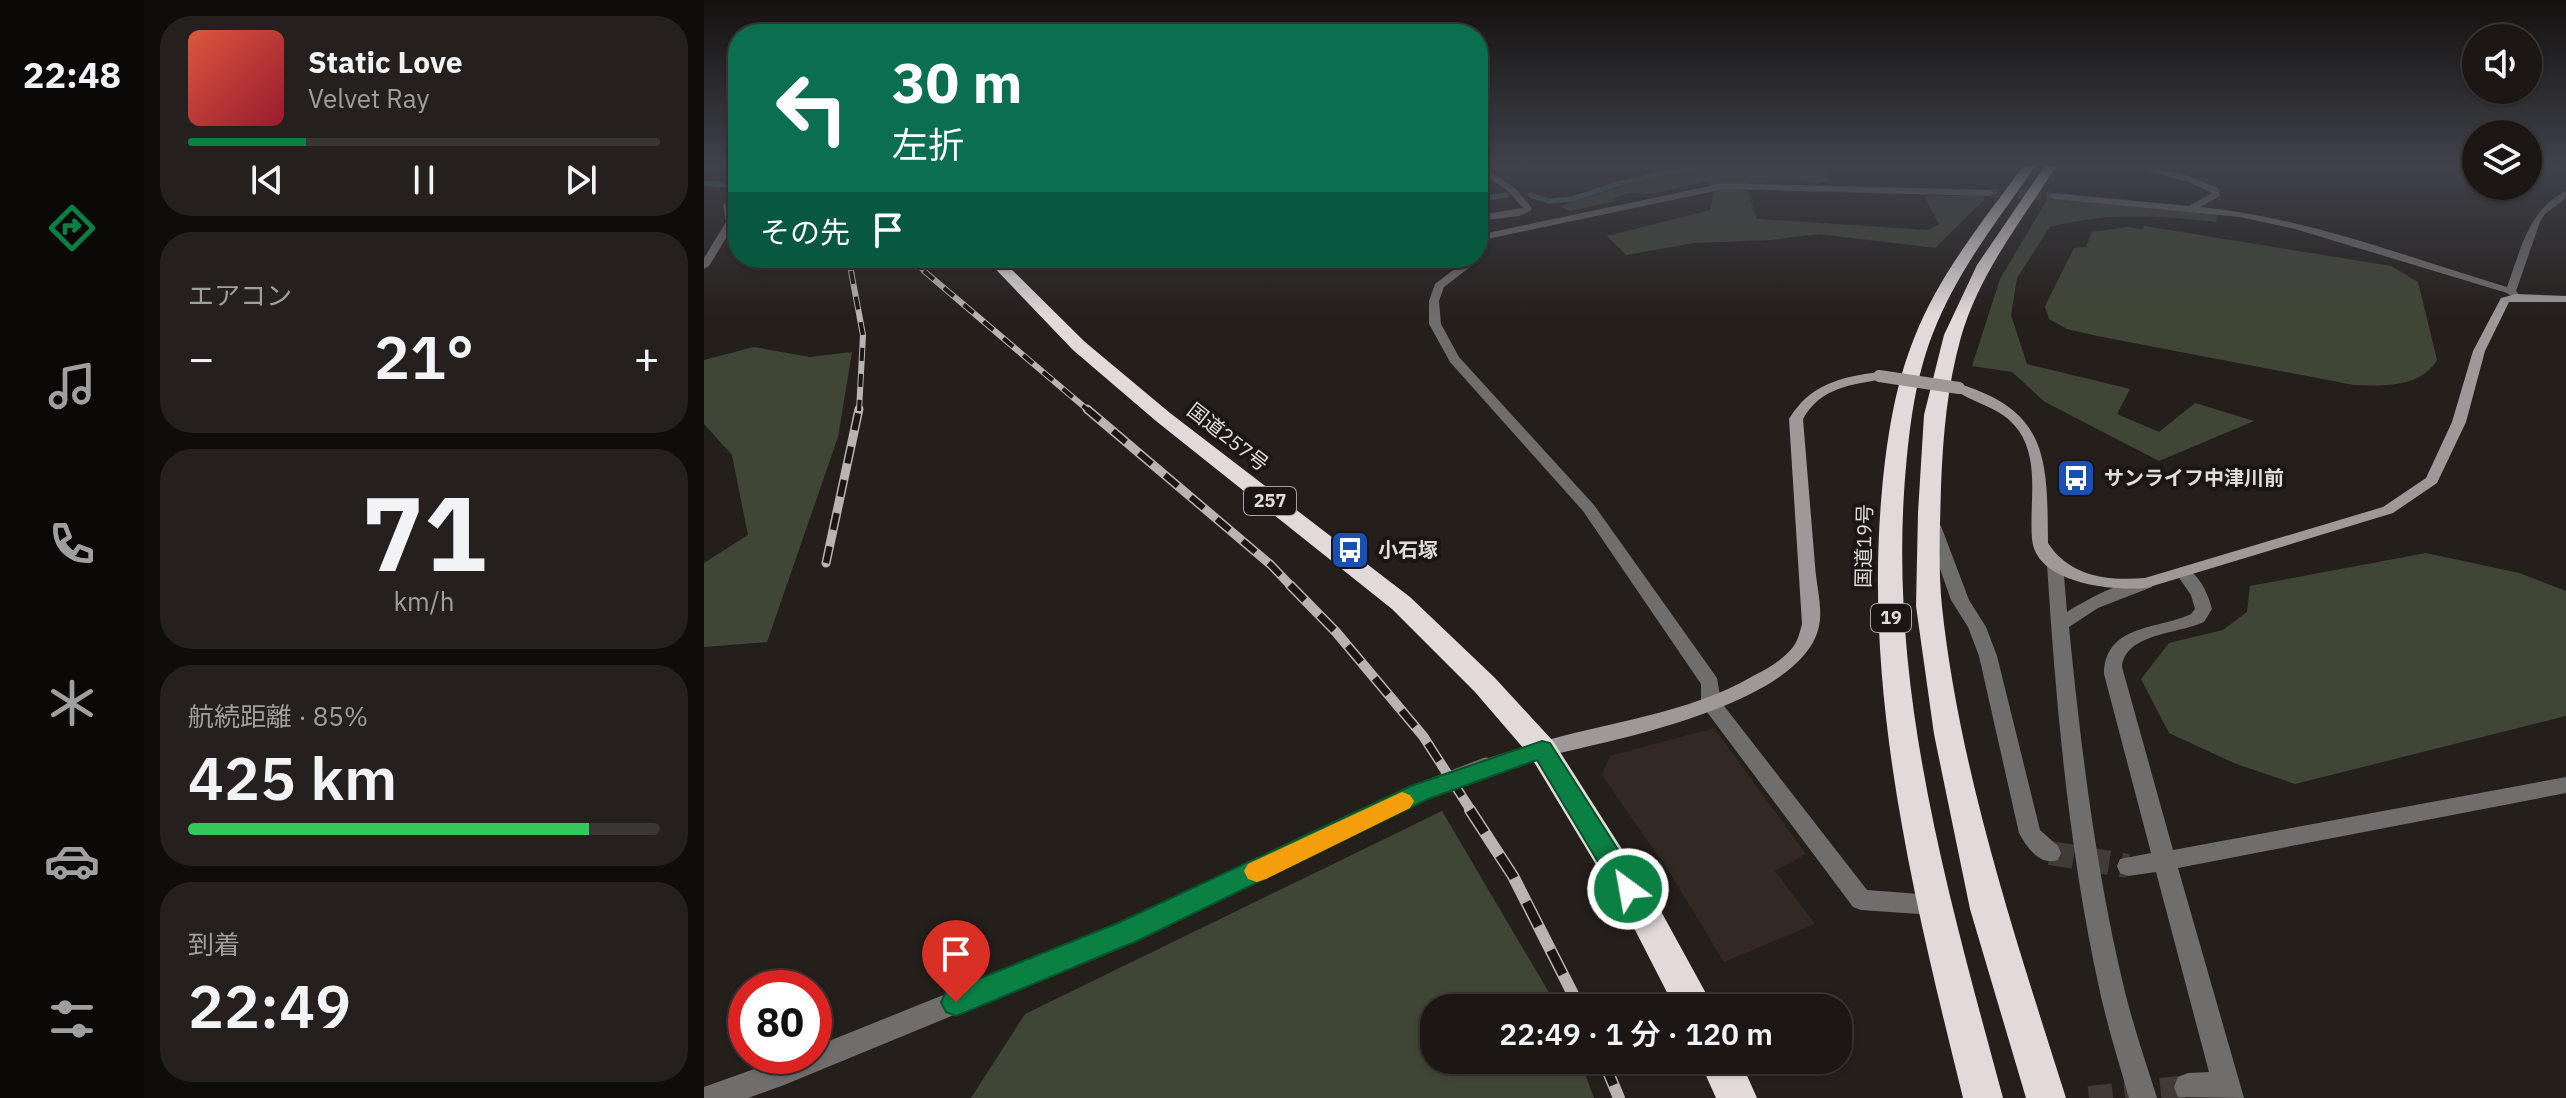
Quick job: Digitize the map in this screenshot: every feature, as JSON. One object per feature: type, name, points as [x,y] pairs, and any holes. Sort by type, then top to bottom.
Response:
[{"type":"highway","name":"国道19号","points":[[1983,1098],[1933,905],[1903,738],[1890,608],[1889,511],[1901,412],[1924,333],[1962,263],[1995,215]]},
{"type":"highway","name":"19","points":[[2018,215],[1985,265],[1953,335],[1934,415],[1929,513],[1929,606],[1949,734],[1988,909],[2046,1098]]},
{"type":"highway","name":"国道257号","points":[[1002,268],[1079,346],[1401,603],[1485,685],[1542,749]]},
{"type":"highway","name":"257","points":[[1542,749],[1645,915],[1687,994]]},
{"type":"highway","points":[[1726,1074],[1737,1098]]},
{"type":"street","points":[[1488,236],[1586,215]]},
{"type":"street","points":[[2245,215],[2297,227],[2513,294],[2566,299]]},
{"type":"street","points":[[2060,625],[2092,604],[2146,583],[2388,510],[2432,480],[2459,422],[2479,351],[2505,300],[2513,294],[2540,215]]},
{"type":"street","points":[[704,266],[728,227]]},
{"type":"street","points":[[1462,268],[1439,286],[1434,301],[1435,324],[1454,359],[1589,508],[1710,683],[1711,703],[1861,900],[1933,905]]},
{"type":"street","points":[[710,1098],[784,1072],[1128,932],[1419,793],[1542,749],[1642,725],[1711,703],[1772,674],[1801,650],[1811,624],[1796,419],[1802,406],[1814,394],[1834,384],[1879,376],[1959,388],[1992,401],[2026,429],[2035,447],[2039,465],[2040,543],[2055,564],[2073,574],[2109,585],[2146,583]]},
{"type":"street","points":[[1929,513],[1951,579],[1988,656],[2030,833],[2050,853]]},
{"type":"street","points":[[2055,564],[2066,705],[2084,842],[2110,983],[2143,1098]]},
{"type":"street","points":[[2183,572],[2203,597],[2205,607],[2201,615],[2192,622],[2129,641],[2119,649],[2113,674],[2228,1091],[2188,1087]]},
{"type":"street","points":[[2128,866],[2566,785]]},
{"type":"shaded area","points":[[1714,728],[1806,854],[1775,871],[1815,924],[1724,962],[1671,875],[1602,775],[1610,756]]},
{"type":"green space","points":[[1689,215],[1756,215],[1757,219],[1928,230],[1939,224],[1934,215],[1968,215],[1935,248],[1819,234],[1770,240],[1694,243],[1626,255],[1607,236]]},
{"type":"green space","points":[[2038,215],[2217,215],[2216,222],[2133,216],[2092,219],[2050,227],[2017,278],[2011,315],[2027,364],[2130,389],[2117,414],[2159,432],[2195,403],[2254,421],[2159,461],[2045,402],[2012,372],[1972,366],[2000,279]]},
{"type":"green space","points":[[2144,226],[2391,266],[2418,282],[2437,360],[2421,376],[2411,380],[2389,385],[2354,385],[2097,336],[2067,329],[2049,319],[2045,306],[2074,248],[2086,247],[2092,232],[2127,227],[2143,229]]},
{"type":"green space","points":[[754,347],[810,357],[852,352],[838,437],[767,642],[704,647],[704,563],[748,535],[732,455],[704,424],[704,360]]},
{"type":"green space","points":[[2426,553],[2519,573],[2566,591],[2566,716],[2295,784],[2234,763],[2169,733],[2141,679],[2169,643],[2223,630],[2247,612],[2250,586]]},
{"type":"green space","points":[[1442,811],[1550,994],[1420,994],[1420,1074],[1585,1074],[1594,1098],[971,1098],[1025,1014]]},
{"type":"tunnel","points":[[2050,853],[2128,866]]},
{"type":"tunnel","points":[[2089,1098],[2188,1087]]},
{"type":"railway","points":[[851,268],[852,273]]},
{"type":"railway","points":[[920,268],[926,273]]},
{"type":"railway","points":[[851,271],[863,335],[859,411]]},
{"type":"railway","points":[[924,271],[1089,411]]},
{"type":"railway","points":[[826,563],[859,409]]},
{"type":"railway","points":[[1087,409],[1271,565],[1292,587]]},
{"type":"railway","points":[[1290,585],[1336,632],[1423,736],[1472,812]]},
{"type":"railway","points":[[1470,810],[1513,876],[1573,994]]},
{"type":"railway","points":[[1609,1074],[1619,1098]]},
{"type":"slow traffic","points":[[1257,871],[1402,801]]},
{"type":"place","name":"サンライフ中津川前","points":[[2076,478]]},
{"type":"place","name":"小石塚","points":[[1350,550]]},
{"type":"route","points":[[956,1002],[1128,932],[1419,793],[1542,749],[1628,889]]}]
